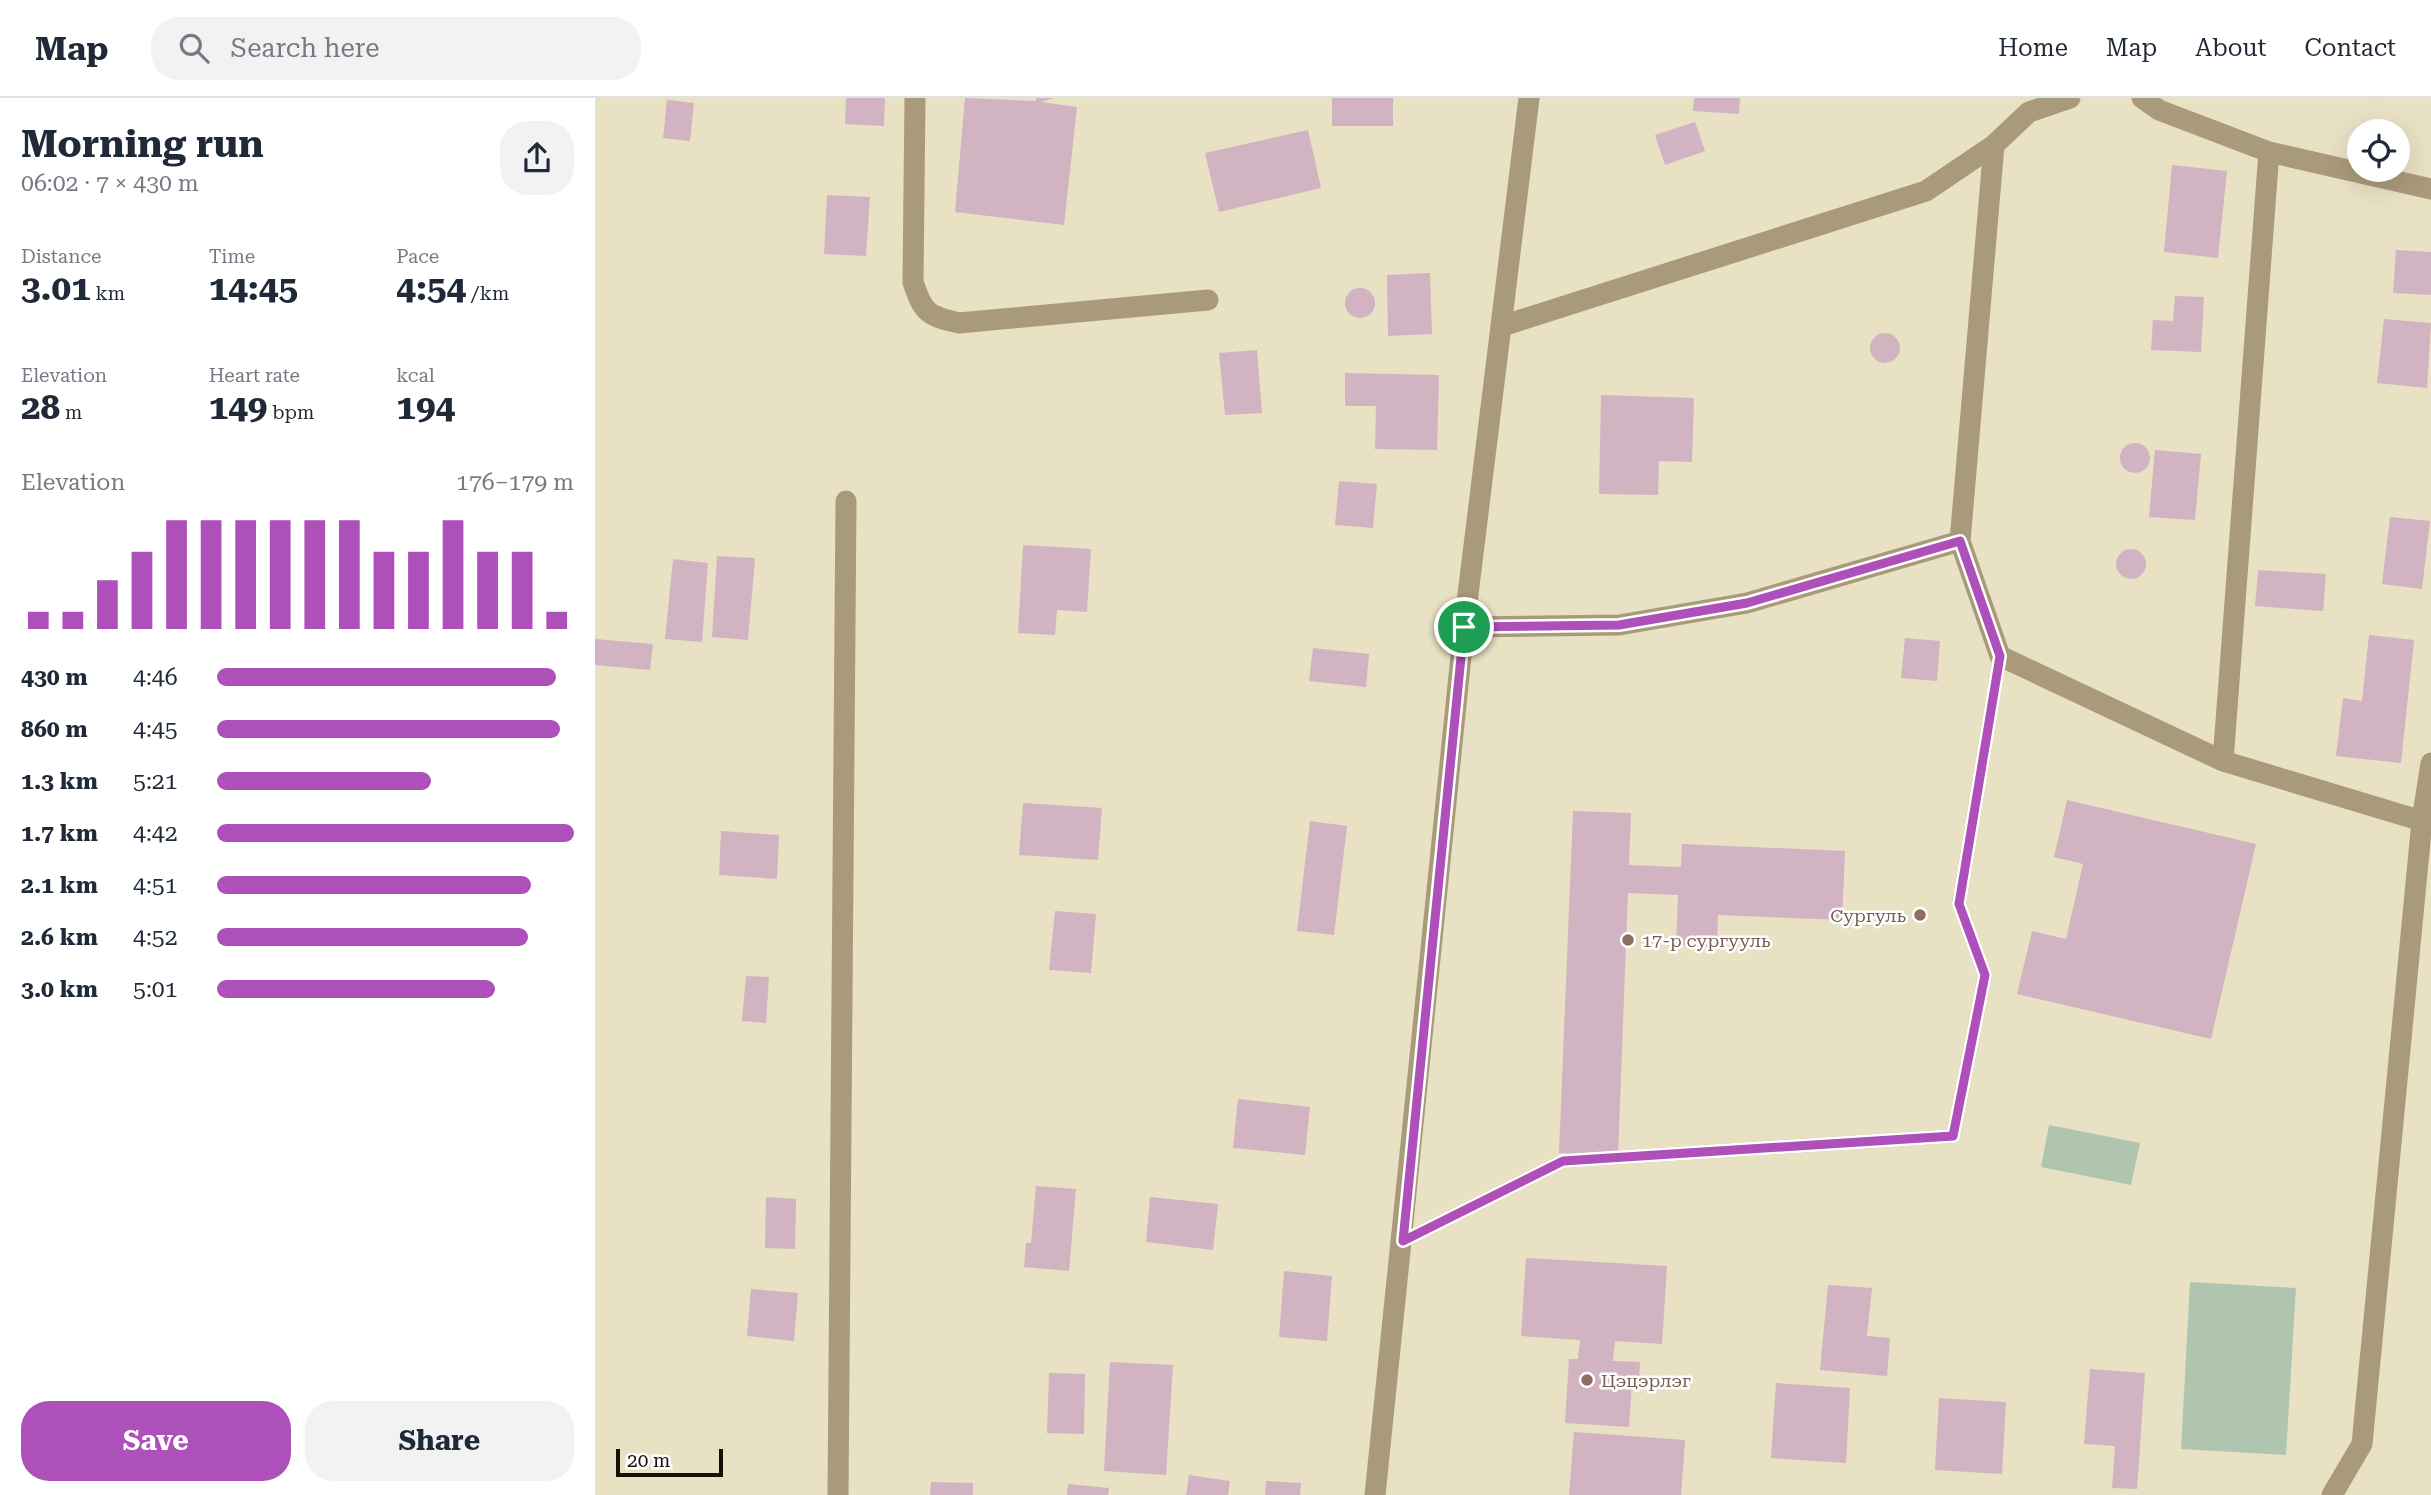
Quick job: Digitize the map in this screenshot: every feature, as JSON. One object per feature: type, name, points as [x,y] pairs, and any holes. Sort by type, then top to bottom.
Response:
[{"type":"street","points":[[915,98],[913,282],[919,301],[931,317],[959,323],[1208,300]]},
{"type":"street","points":[[1375,1495],[1464,627],[1529,98]]},
{"type":"street","points":[[1502,326],[1926,191],[1994,145],[2029,112],[2070,98]]},
{"type":"street","points":[[2142,98],[2159,110],[2269,152],[2431,189]]},
{"type":"street","points":[[1994,145],[1960,541],[2000,656],[2223,761],[2422,821]]},
{"type":"street","points":[[2223,761],[2269,152]]},
{"type":"street","points":[[838,1495],[846,501]]},
{"type":"street","points":[[1464,627],[1619,625],[1734,605],[1960,541]]},
{"type":"street","points":[[2332,1495],[2363,1444],[2422,821],[2431,763]]},
{"type":"lane","points":[[1403,1241],[1563,1161],[1953,1136],[1985,975],[1959,904],[2000,656]]},
{"type":"green space","points":[[2049,1125],[2140,1143],[2131,1185],[2041,1167]]},
{"type":"green space","points":[[2190,1282],[2296,1288],[2286,1455],[2181,1449]]},
{"type":"building","points":[[846,98],[885,98],[884,126],[845,124]]},
{"type":"building","points":[[965,98],[1036,101],[1036,98],[1054,98],[1041,102],[1077,107],[1064,225],[955,212]]},
{"type":"building","points":[[1332,98],[1393,98],[1393,126],[1332,126]]},
{"type":"building","points":[[1694,98],[1740,98],[1739,114],[1693,111]]},
{"type":"building","points":[[667,100],[694,103],[690,141],[663,138]]},
{"type":"building","points":[[1695,122],[1705,151],[1665,165],[1655,135]]},
{"type":"building","points":[[1308,130],[1321,188],[1219,212],[1205,153]]},
{"type":"building","points":[[2172,165],[2227,171],[2218,258],[2164,252]]},
{"type":"building","points":[[827,195],[870,197],[866,256],[824,254]]},
{"type":"building","points":[[2396,250],[2431,252],[2431,295],[2393,293]]},
{"type":"building","points":[[1430,273],[1432,334],[1388,336],[1387,275]]},
{"type":"building","points":[[1360,288],[1370,293],[1375,303],[1370,313],[1360,318],[1350,313],[1345,303],[1350,293]]},
{"type":"building","points":[[2175,296],[2204,297],[2201,352],[2151,350],[2153,320],[2173,321]]},
{"type":"building","points":[[2384,319],[2431,323],[2427,388],[2377,383]]},
{"type":"building","points":[[1885,333],[1895,338],[1900,348],[1895,358],[1885,363],[1875,358],[1870,348],[1875,338]]},
{"type":"building","points":[[1257,350],[1262,413],[1225,415],[1219,353]]},
{"type":"building","points":[[1345,373],[1439,375],[1437,450],[1375,449],[1376,406],[1345,406]]},
{"type":"building","points":[[1601,395],[1694,398],[1692,462],[1659,461],[1658,495],[1599,494]]},
{"type":"building","points":[[2135,443],[2145,448],[2150,458],[2145,468],[2135,473],[2125,468],[2120,458],[2125,448]]},
{"type":"building","points":[[2155,450],[2201,454],[2195,520],[2149,517]]},
{"type":"building","points":[[1339,481],[1377,484],[1373,528],[1335,525]]},
{"type":"building","points":[[2390,517],[2430,521],[2422,589],[2382,584]]},
{"type":"building","points":[[1023,545],[1091,549],[1087,612],[1057,610],[1055,635],[1018,633]]},
{"type":"building","points":[[2131,549],[2141,554],[2146,564],[2141,574],[2131,579],[2121,574],[2116,564],[2121,554]]},
{"type":"building","points":[[717,556],[755,558],[748,640],[712,637]]},
{"type":"building","points":[[673,559],[708,563],[702,642],[665,639]]},
{"type":"building","points":[[2258,570],[2326,574],[2323,611],[2255,606]]},
{"type":"building","points":[[2369,635],[2414,640],[2401,763],[2336,756],[2343,698],[2362,701]]},
{"type":"building","points":[[1905,638],[1940,641],[1937,681],[1901,678]]},
{"type":"building","points":[[595,639],[653,644],[650,670],[595,665]]},
{"type":"building","points":[[1313,648],[1369,654],[1366,687],[1309,681]]},
{"type":"building","points":[[2067,800],[2256,844],[2211,1039],[2017,994],[2032,931],[2066,939],[2083,864],[2054,857]]},
{"type":"building","points":[[1023,803],[1102,808],[1098,860],[1019,855]]},
{"type":"building","points":[[1573,811],[1631,813],[1629,865],[1681,867],[1682,844],[1845,851],[1842,920],[1718,915],[1717,947],[1676,945],[1678,895],[1628,893],[1618,1156],[1559,1153]]},
{"type":"building","points":[[1310,821],[1347,826],[1334,935],[1297,931]]},
{"type":"building","points":[[721,831],[779,835],[777,879],[719,875]]},
{"type":"building","points":[[1055,911],[1096,914],[1091,973],[1049,970]]},
{"type":"building","points":[[746,976],[769,977],[766,1023],[742,1021]]},
{"type":"building","points":[[1238,1099],[1310,1107],[1305,1155],[1233,1148]]},
{"type":"building","points":[[1036,1186],[1076,1189],[1069,1271],[1024,1267],[1026,1243],[1031,1243]]},
{"type":"building","points":[[766,1197],[796,1199],[795,1249],[765,1248]]},
{"type":"building","points":[[1150,1197],[1218,1204],[1213,1250],[1146,1242]]},
{"type":"building","points":[[1526,1258],[1667,1266],[1662,1344],[1615,1341],[1613,1361],[1640,1362],[1639,1382],[1632,1382],[1629,1427],[1565,1423],[1569,1359],[1578,1359],[1580,1340],[1521,1336]]},
{"type":"building","points":[[1284,1271],[1332,1276],[1327,1341],[1279,1337]]},
{"type":"building","points":[[1828,1285],[1872,1288],[1867,1336],[1890,1338],[1887,1376],[1820,1370]]},
{"type":"building","points":[[751,1289],[798,1293],[794,1341],[747,1336]]},
{"type":"building","points":[[1110,1362],[1173,1365],[1166,1475],[1104,1471]]},
{"type":"building","points":[[2090,1369],[2145,1373],[2137,1489],[2112,1488],[2115,1446],[2084,1444]]},
{"type":"building","points":[[1049,1373],[1085,1374],[1084,1434],[1047,1433]]},
{"type":"building","points":[[1776,1383],[1850,1388],[1846,1463],[1771,1458]]},
{"type":"building","points":[[1939,1398],[2006,1402],[2002,1474],[1935,1470]]},
{"type":"building","points":[[1574,1432],[1685,1440],[1681,1495],[1569,1495]]},
{"type":"building","points":[[1189,1475],[1230,1481],[1228,1495],[1186,1495]]},
{"type":"building","points":[[1266,1481],[1301,1483],[1300,1495],[1265,1495]]},
{"type":"building","points":[[931,1482],[973,1483],[973,1495],[930,1495]]},
{"type":"building","points":[[1068,1484],[1109,1488],[1108,1495],[1067,1495]]},
{"type":"place","name":"Сургуль","points":[[1920,915]]},
{"type":"place","name":"17-р сургууль","points":[[1628,940]]},
{"type":"place","name":"Цэцэрлэг","points":[[1587,1380]]},
{"type":"route","points":[[1960,541],[2000,656],[1959,904],[1985,975],[1953,1136],[1563,1161],[1403,1241],[1464,627],[1619,625],[1747,603],[1960,541]]}]
